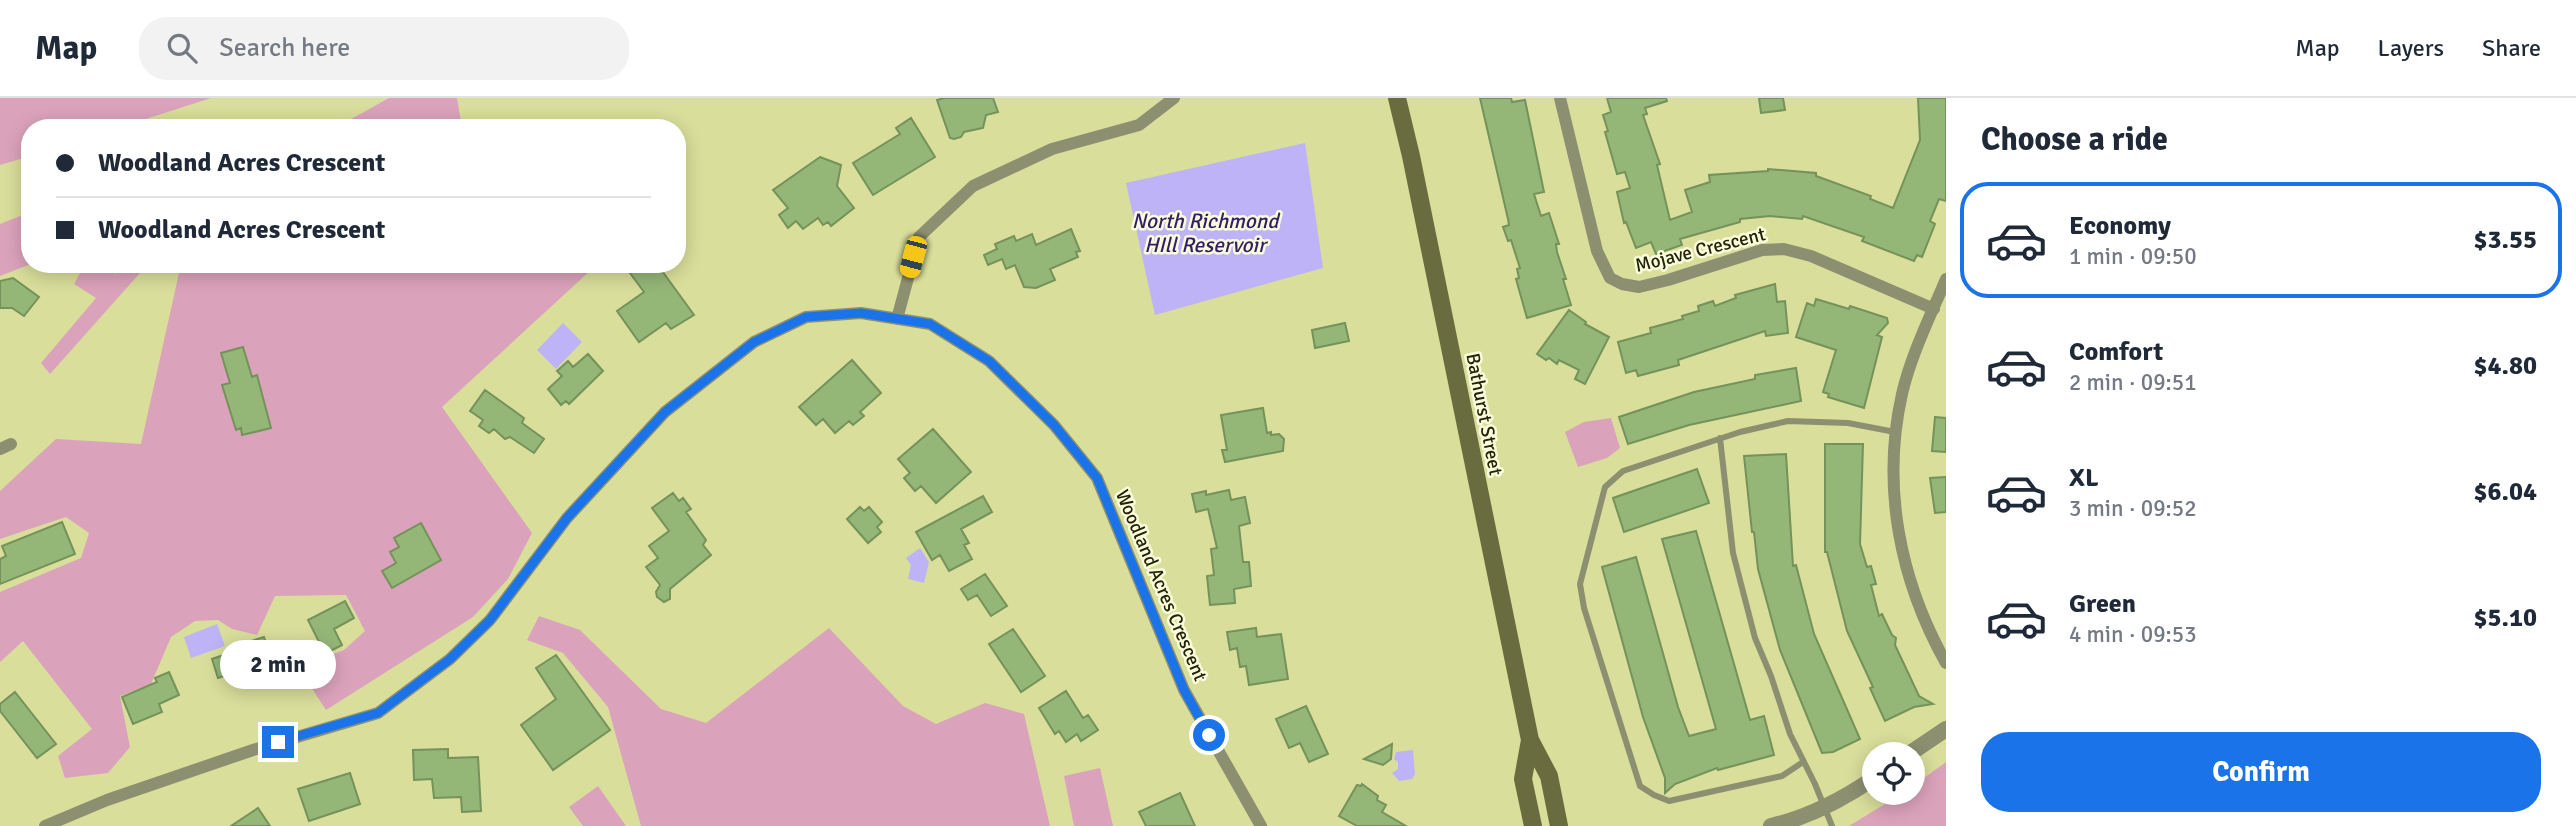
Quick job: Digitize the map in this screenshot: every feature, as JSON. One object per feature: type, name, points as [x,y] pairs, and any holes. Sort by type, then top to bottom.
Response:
[{"type":"main road","name":"Bathurst Street","points":[[1397,98],[1530,740],[1549,776],[1559,826]]},
{"type":"main road","name":"Bathurst Street","points":[[1530,740],[1523,779],[1533,826]]},
{"type":"street","points":[[897,319],[919,237],[973,186],[1052,149],[1139,125],[1174,98]]},
{"type":"street","name":"Mojave Crescent","points":[[1560,98],[1597,251],[1611,278],[1622,285],[1639,287],[1762,250],[1784,249],[1811,256],[1934,309]]},
{"type":"street","points":[[1946,279],[1903,392],[1895,432],[1894,493],[1905,566],[1918,606],[1946,663]]},
{"type":"street","name":"Woodland Acres Crescent","points":[[45,826],[107,800],[253,750],[378,713],[450,659],[490,620],[567,518],[665,412],[754,342],[806,317],[861,313],[930,324],[989,361],[1054,425],[1097,478],[1184,690],[1261,826]]},
{"type":"street","points":[[1925,743],[1946,729]]},
{"type":"street","points":[[1770,826],[1825,808],[1862,786]]},
{"type":"lane","points":[[1803,762],[1782,776],[1669,801],[1654,796],[1640,786],[1584,608],[1580,584],[1605,487],[1623,471],[1720,438],[1788,421],[1848,423],[1895,432]]},
{"type":"lane","points":[[1720,438],[1733,553],[1755,638],[1790,734],[1832,826]]},
{"type":"shaded area","points":[[0,98],[211,98],[146,119],[21,119],[21,159],[0,165]]},
{"type":"shaded area","points":[[389,98],[457,98],[460,119],[351,119]]},
{"type":"shaded area","points":[[21,216],[21,268],[0,276],[0,224]]},
{"type":"shaded area","points":[[80,273],[116,273],[114,276],[116,273],[140,273],[50,374],[41,363],[96,298],[74,284]]},
{"type":"shaded area","points":[[179,273],[588,273],[442,407],[532,533],[508,579],[473,617],[326,710],[298,667],[344,650],[365,631],[346,595],[275,596],[257,635],[232,629],[218,620],[195,621],[171,637],[151,684],[120,696],[130,747],[108,773],[65,778],[58,756],[92,729],[23,641],[0,662],[0,592],[81,558],[89,533],[66,517],[0,539],[0,491],[56,439],[141,444]]},
{"type":"shaded area","points":[[1611,418],[1620,448],[1607,458],[1578,467],[1565,432],[1584,422]]},
{"type":"shaded area","points":[[539,616],[580,630],[661,709],[706,723],[829,628],[903,706],[936,724],[985,703],[1024,714],[1050,826],[641,826],[608,707],[563,653],[527,640]]},
{"type":"shaded area","points":[[1946,762],[1946,826],[1849,826],[1883,805],[1925,805],[1925,777]]},
{"type":"shaded area","points":[[1100,768],[1113,826],[1074,826],[1064,776]]},
{"type":"shaded area","points":[[598,786],[626,826],[583,826],[569,807]]},
{"type":"water","name":"North Richmond HIll Reservoir","points":[[1305,143],[1323,268],[1155,315],[1126,183]]},
{"type":"water","points":[[563,323],[582,342],[556,369],[537,350]]},
{"type":"water","points":[[920,548],[929,562],[924,583],[908,579],[911,565],[906,558]]},
{"type":"water","points":[[217,624],[225,646],[191,658],[184,637]]},
{"type":"water","points":[[1413,750],[1415,774],[1412,779],[1399,781],[1392,773],[1398,769],[1398,762],[1394,759],[1396,752]]},
{"type":"building","points":[[993,98],[998,112],[986,115],[983,128],[964,132],[961,137],[950,138],[937,100]]},
{"type":"building","points":[[1480,98],[1511,98],[1512,102],[1525,100],[1544,192],[1534,194],[1541,216],[1549,213],[1559,244],[1556,244],[1557,252],[1571,305],[1527,318],[1516,279],[1519,278],[1517,269],[1520,268],[1511,240],[1508,241],[1503,227],[1509,225],[1508,219]]},
{"type":"building","points":[[1607,98],[1666,98],[1667,101],[1645,108],[1647,114],[1643,115],[1660,164],[1657,165],[1670,220],[1692,212],[1685,190],[1710,182],[1709,175],[1768,169],[1816,173],[1816,176],[1871,196],[1870,199],[1893,208],[1920,140],[1918,98],[1946,98],[1946,201],[1939,199],[1930,221],[1935,224],[1922,257],[1917,255],[1914,261],[1862,241],[1864,237],[1803,216],[1802,219],[1770,216],[1740,219],[1740,222],[1680,239],[1682,245],[1656,254],[1651,242],[1636,248],[1626,222],[1624,223],[1617,192],[1630,188],[1625,172],[1617,174],[1605,132],[1608,131],[1603,115],[1611,112]]},
{"type":"building","points":[[1759,98],[1783,98],[1785,110],[1761,113]]},
{"type":"building","points":[[911,118],[935,157],[873,195],[853,163],[900,134],[896,128]]},
{"type":"building","points":[[820,157],[841,165],[837,186],[854,208],[831,226],[828,222],[823,225],[818,218],[803,229],[796,221],[788,228],[779,215],[788,208],[773,190]]},
{"type":"building","points":[[1071,229],[1080,251],[1076,252],[1078,257],[1050,269],[1055,280],[1036,288],[1024,287],[1015,265],[1006,269],[1002,259],[988,265],[984,255],[997,249],[995,244],[1014,236],[1016,241],[1032,234],[1036,245]]},
{"type":"building","points":[[630,273],[664,273],[694,315],[671,329],[666,323],[639,342],[617,311],[644,292]]},
{"type":"building","points":[[13,278],[39,297],[24,316],[12,308],[0,308],[0,281]]},
{"type":"building","points":[[1775,284],[1777,302],[1785,301],[1788,333],[1766,336],[1765,331],[1678,360],[1679,365],[1638,376],[1636,370],[1626,373],[1618,342],[1651,333],[1650,328],[1683,319],[1682,316],[1699,311],[1698,306],[1713,301],[1715,306],[1736,298],[1735,295]]},
{"type":"building","points":[[1816,299],[1887,318],[1888,323],[1877,335],[1882,337],[1864,408],[1828,397],[1829,394],[1823,392],[1836,350],[1796,337],[1807,303],[1814,306]]},
{"type":"building","points":[[1569,310],[1586,322],[1585,324],[1609,337],[1585,384],[1575,379],[1579,370],[1559,360],[1557,364],[1549,358],[1546,360],[1537,354]]},
{"type":"building","points":[[1345,323],[1349,341],[1315,348],[1312,330]]},
{"type":"building","points":[[243,347],[252,377],[257,375],[271,428],[242,435],[241,428],[236,430],[222,385],[230,383],[221,353]]},
{"type":"building","points":[[588,354],[603,371],[569,404],[566,401],[561,405],[548,389],[562,376],[557,371],[568,361],[573,367]]},
{"type":"building","points":[[852,360],[881,393],[860,412],[864,416],[853,425],[849,421],[835,433],[823,419],[816,425],[799,407]]},
{"type":"building","points":[[1796,368],[1801,401],[1689,425],[1628,444],[1619,417],[1694,392],[1755,379],[1755,375]]},
{"type":"building","points":[[485,390],[524,418],[522,423],[544,439],[534,453],[510,437],[505,439],[494,429],[489,433],[479,426],[483,420],[470,411]]},
{"type":"building","points":[[1263,408],[1267,433],[1279,434],[1284,439],[1283,451],[1225,462],[1222,450],[1227,450],[1221,415]]},
{"type":"building","points":[[1935,417],[1946,418],[1946,452],[1932,451]]},
{"type":"building","points":[[933,429],[971,472],[936,503],[921,486],[915,491],[904,478],[910,473],[898,459]]},
{"type":"building","points":[[1825,444],[1863,444],[1860,544],[1876,584],[1871,585],[1879,616],[1882,614],[1896,638],[1895,645],[1919,696],[1933,704],[1914,707],[1885,721],[1870,688],[1873,687],[1847,631],[1825,552]]},
{"type":"building","points":[[1786,454],[1793,566],[1796,565],[1814,634],[1860,739],[1833,752],[1822,753],[1780,650],[1758,569],[1752,532],[1744,456]]},
{"type":"building","points":[[1697,469],[1709,503],[1624,532],[1613,498]]},
{"type":"building","points":[[1946,477],[1946,512],[1935,513],[1930,478]]},
{"type":"building","points":[[1229,490],[1231,500],[1245,497],[1250,523],[1239,526],[1243,562],[1249,562],[1251,586],[1234,589],[1235,603],[1210,605],[1207,576],[1214,575],[1211,549],[1217,548],[1208,509],[1196,512],[1192,494],[1206,491],[1206,495]]},
{"type":"building","points":[[673,493],[679,501],[683,498],[691,509],[686,512],[706,540],[703,545],[711,555],[670,589],[670,599],[664,602],[657,597],[656,592],[660,585],[646,567],[658,558],[649,546],[669,531],[652,508]]},
{"type":"building","points":[[983,496],[992,512],[961,529],[969,543],[964,545],[972,559],[949,571],[940,555],[932,560],[916,532]]},
{"type":"building","points":[[860,507],[864,511],[869,507],[882,522],[877,527],[881,532],[868,543],[847,519]]},
{"type":"building","points":[[62,522],[75,554],[0,584],[0,559],[6,556],[2,546]]},
{"type":"building","points":[[421,523],[441,560],[392,588],[382,571],[396,563],[390,552],[399,547],[394,538]]},
{"type":"building","points":[[1696,531],[1750,720],[1764,716],[1774,755],[1718,770],[1717,768],[1675,784],[1665,793],[1665,778],[1643,717],[1602,567],[1636,557],[1678,707],[1689,736],[1716,729],[1662,539]]},
{"type":"building","points":[[985,574],[1007,606],[991,616],[977,595],[968,600],[961,589]]},
{"type":"building","points":[[345,601],[354,618],[334,629],[342,645],[325,654],[308,620]]},
{"type":"building","points":[[1256,628],[1257,637],[1281,634],[1288,679],[1249,685],[1246,666],[1240,667],[1237,648],[1230,650],[1227,632]]},
{"type":"building","points":[[1013,629],[1045,676],[1021,692],[989,644]]},
{"type":"building","points":[[264,637],[274,667],[259,672],[256,666],[218,678],[212,659],[250,646],[248,642]]},
{"type":"building","points":[[556,655],[610,730],[553,770],[521,725],[556,699],[536,668]]},
{"type":"building","points":[[169,672],[179,695],[159,704],[162,712],[133,724],[122,697],[157,682],[155,678]]},
{"type":"building","points":[[1066,691],[1083,718],[1088,715],[1098,730],[1081,741],[1077,734],[1066,742],[1059,731],[1055,734],[1039,708]]},
{"type":"building","points":[[15,692],[56,744],[37,758],[0,711],[0,704]]},
{"type":"building","points":[[1306,706],[1328,754],[1309,762],[1300,743],[1289,748],[1276,719]]},
{"type":"building","points":[[1392,744],[1391,759],[1383,765],[1364,759]]},
{"type":"building","points":[[448,749],[448,758],[478,757],[481,811],[462,812],[461,797],[434,798],[432,779],[414,780],[413,750]]},
{"type":"building","points":[[350,773],[360,804],[309,821],[298,789]]},
{"type":"building","points":[[1362,784],[1378,796],[1377,800],[1386,805],[1382,812],[1406,826],[1357,826],[1339,816],[1357,785]]},
{"type":"building","points":[[1180,793],[1195,826],[1146,826],[1139,812]]},
{"type":"building","points":[[258,808],[270,826],[231,826]]},
{"type":"route","points":[[278,742],[378,713],[450,659],[490,620],[567,518],[665,412],[754,342],[806,317],[861,313],[930,324],[989,361],[1054,425],[1097,478],[1184,690],[1209,735]]}]
